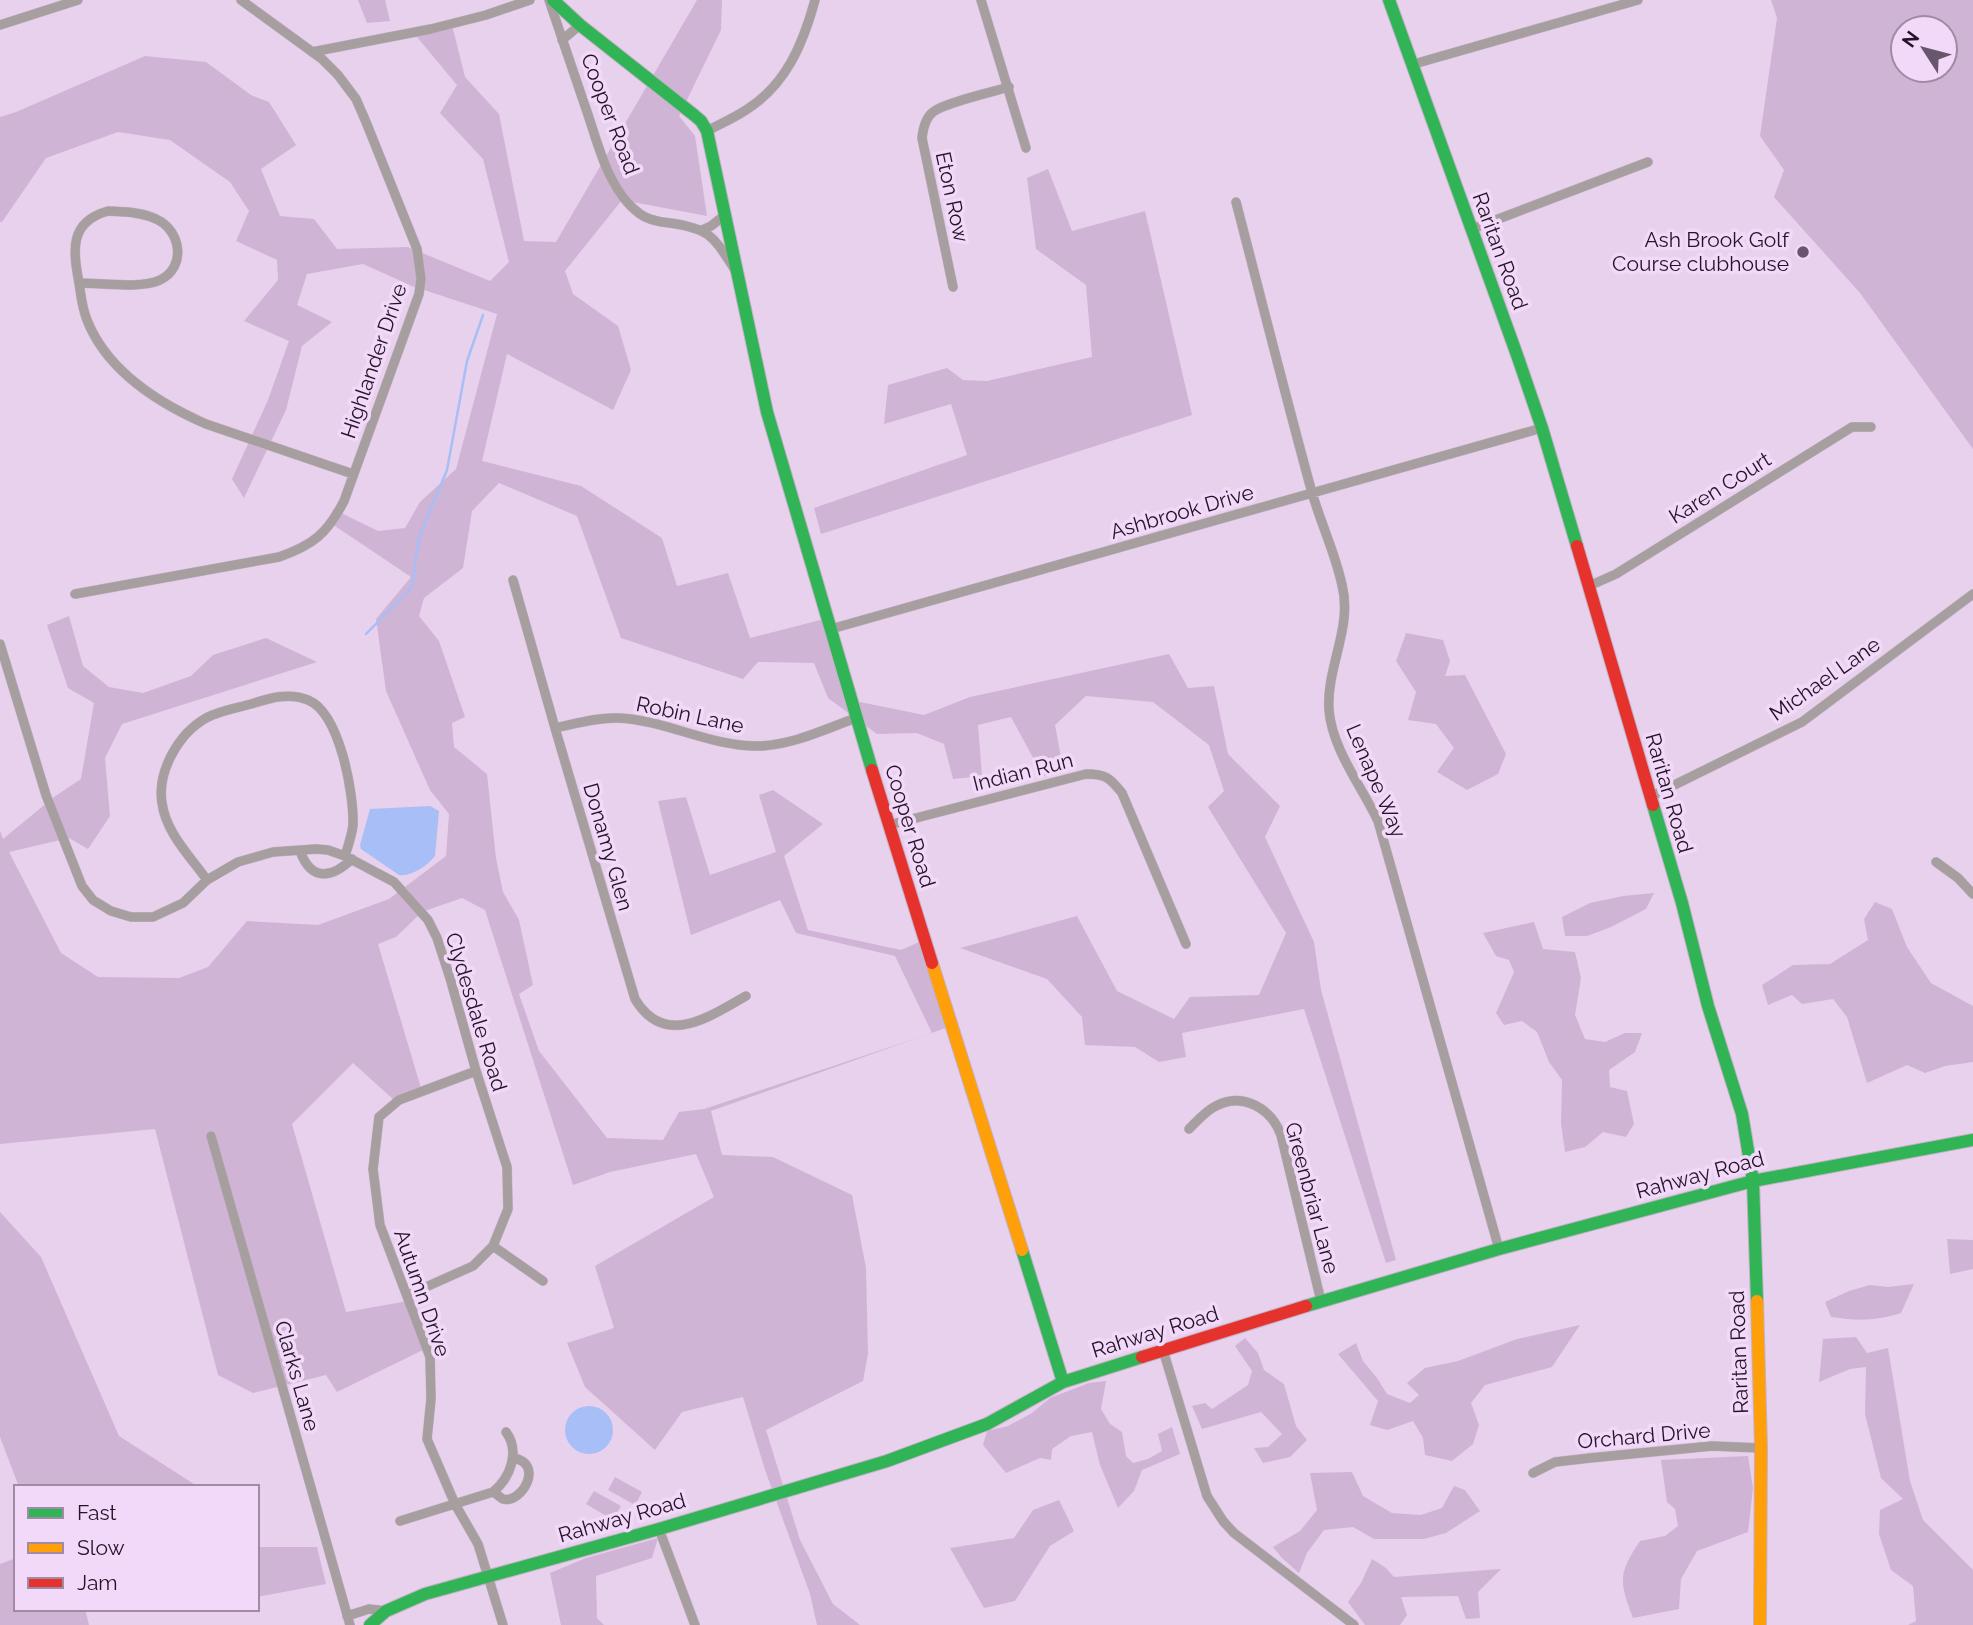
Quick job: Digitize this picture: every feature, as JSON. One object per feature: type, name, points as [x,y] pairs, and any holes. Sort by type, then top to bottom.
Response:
[{"type":"street","points":[[0,26],[78,0]]},
{"type":"street","name":"Highlander Drive","points":[[75,594],[279,557],[300,550],[317,539],[333,521],[344,501],[419,294],[421,267],[417,249],[356,99],[338,75],[312,52],[241,0]]},
{"type":"street","points":[[312,52],[431,29],[530,0]]},
{"type":"street","name":"Cooper Road","points":[[551,0],[694,115],[707,131],[767,412],[856,718],[1063,1382]]},
{"type":"street","name":"Cooper Road","points":[[551,0],[562,40],[609,172],[627,203],[642,216],[655,221],[702,230],[719,246],[738,275]]},
{"type":"street","points":[[707,131],[747,110],[774,87],[787,70],[806,34],[815,0]]},
{"type":"street","points":[[981,0],[1026,148]]},
{"type":"street","name":"Raritan Road","points":[[1389,0],[1542,428],[1697,957],[1708,1006],[1742,1114],[1751,1162],[1761,1448],[1759,1625]]},
{"type":"street","points":[[1414,64],[1639,0]]},
{"type":"street","name":"Cooper Road","points":[[562,40],[580,25]]},
{"type":"street","name":"Eton Row","points":[[953,287],[922,138],[923,127],[933,112],[1009,87]]},
{"type":"street","points":[[1472,229],[1648,162]]},
{"type":"street","name":"Lenape Way","points":[[1236,202],[1312,493],[1343,586],[1345,607],[1332,672],[1329,713],[1345,761],[1378,821],[1499,1249]]},
{"type":"street","points":[[79,283],[139,284],[163,279],[174,268],[178,259],[175,237],[166,225],[149,216],[108,211],[97,214],[84,224],[75,239],[75,254],[79,283],[83,310],[95,337],[123,373],[148,393],[187,416],[353,474]]},
{"type":"street","points":[[702,230],[725,215]]},
{"type":"street","name":"Karen Court","points":[[1590,586],[1616,574],[1852,427],[1871,427]]},
{"type":"street","name":"Ashbrook Drive","points":[[831,629],[1542,428]]},
{"type":"street","name":"Donamy Glen","points":[[513,580],[631,989],[638,1003],[653,1018],[679,1026],[695,1024],[746,996]]},
{"type":"street","name":"Michael Lane","points":[[1650,797],[1802,722],[1973,594]]},
{"type":"street","name":"Clydesdale Road","points":[[0,644],[47,795],[82,886],[93,900],[111,911],[131,917],[153,917],[183,903],[207,880],[238,862],[273,852],[328,850],[394,882],[428,920],[450,978],[506,1167],[508,1209],[493,1246],[473,1266],[408,1295]]},
{"type":"street","points":[[207,880],[168,827],[161,801],[170,756],[180,740],[208,717],[271,698],[291,695],[316,704],[326,715],[341,748],[352,792],[353,827],[349,858],[344,867],[333,873],[312,871],[304,862],[300,850]]},
{"type":"street","name":"Robin Lane","points":[[555,728],[617,718],[735,744],[758,746],[785,744],[856,718]]},
{"type":"street","name":"Indian Run","points":[[889,825],[1086,774],[1100,774],[1111,779],[1122,793],[1186,944]]},
{"type":"street","points":[[1936,862],[1958,878],[1973,894]]},
{"type":"street","name":"Autumn Drive","points":[[476,1071],[399,1100],[379,1117],[373,1169],[380,1225],[430,1357],[431,1399],[427,1439],[455,1504],[478,1544],[503,1625]]},
{"type":"street","name":"Greenbriar Lane","points":[[1189,1129],[1212,1108],[1230,1101],[1258,1106],[1272,1118],[1281,1135],[1321,1301]]},
{"type":"street","name":"Clarks Lane","points":[[211,1136],[348,1620]]},
{"type":"street","name":"Rahway Road","points":[[370,1625],[386,1611],[425,1594],[659,1529],[887,1461],[987,1424],[1063,1382],[1321,1301],[1499,1249],[1752,1181],[1973,1140]]},
{"type":"street","points":[[493,1246],[543,1281]]},
{"type":"street","points":[[1163,1350],[1207,1496],[1223,1521],[1234,1533],[1354,1625]]},
{"type":"street","points":[[400,1521],[493,1492],[508,1474],[513,1458],[511,1439],[506,1432]]},
{"type":"street","name":"Orchard Drive","points":[[1533,1473],[1555,1462],[1590,1458],[1712,1446],[1761,1448]]},
{"type":"street","points":[[493,1492],[509,1499],[520,1493],[528,1481],[528,1466],[524,1461],[513,1458]]},
{"type":"street","points":[[659,1529],[695,1625]]},
{"type":"street","points":[[348,1620],[369,1609],[386,1611]]},
{"type":"shaded area","points":[[358,0],[385,0],[390,21],[367,23]]},
{"type":"shaded area","points":[[697,0],[722,0],[721,30],[679,116],[695,136],[707,216],[622,200],[565,271],[573,294],[618,326],[631,370],[613,410],[507,354],[482,461],[581,486],[662,538],[677,586],[728,573],[750,638],[828,618],[850,700],[924,715],[970,697],[1169,654],[1188,688],[1214,686],[1228,754],[1280,806],[1265,837],[1314,942],[1321,990],[1396,1260],[1386,1263],[1304,1009],[1182,1033],[1186,1057],[1159,1062],[1135,1047],[1085,1045],[1082,1017],[1047,979],[960,948],[1077,916],[1117,991],[1174,1019],[1190,997],[1259,995],[1286,933],[1208,807],[1224,791],[1209,745],[1153,702],[1086,696],[1055,725],[1064,773],[1043,776],[1011,717],[978,725],[982,776],[953,779],[944,744],[917,733],[877,734],[828,698],[814,663],[758,662],[743,679],[621,638],[577,516],[499,483],[472,511],[463,568],[424,598],[419,616],[439,641],[465,717],[452,723],[454,747],[487,774],[496,858],[503,892],[519,920],[533,985],[519,994],[539,1051],[607,1138],[663,1140],[679,1112],[704,1109],[922,1036],[711,1111],[722,1155],[773,1157],[852,1195],[866,1268],[868,1354],[863,1381],[766,1430],[800,1540],[833,1604],[860,1625],[817,1625],[810,1594],[765,1470],[743,1397],[682,1412],[655,1450],[585,1387],[567,1343],[614,1328],[595,1266],[714,1197],[696,1154],[610,1172],[573,1185],[485,910],[462,898],[422,912],[396,937],[378,944],[421,1088],[394,1100],[353,1063],[292,1124],[346,1312],[408,1301],[427,1348],[337,1392],[326,1375],[253,1393],[218,1375],[155,1129],[0,1144],[0,831],[3,839],[54,797],[81,779],[94,703],[68,688],[47,625],[69,616],[83,666],[109,687],[143,693],[191,676],[213,655],[266,638],[317,662],[122,724],[105,758],[110,816],[88,849],[69,838],[9,852],[61,953],[98,977],[179,978],[208,967],[247,921],[318,925],[389,899],[446,856],[449,814],[430,790],[386,691],[376,619],[411,577],[329,522],[333,509],[378,531],[405,528],[420,502],[456,469],[497,314],[412,286],[363,264],[307,274],[297,305],[332,322],[302,346],[286,410],[244,498],[232,479],[268,400],[289,341],[244,321],[278,280],[277,260],[236,241],[249,211],[230,182],[170,140],[118,132],[46,158],[0,222],[0,117],[145,56],[206,62],[251,95],[269,102],[296,145],[261,169],[280,216],[314,219],[337,249],[408,247],[490,281],[509,262],[483,159],[440,113],[457,85],[412,31],[452,25],[465,77],[499,114],[524,241],[556,242]]},
{"type":"shaded area","points":[[1771,0],[1973,0],[1973,449],[1860,293],[1774,197],[1784,170],[1760,136],[1777,18]]},
{"type":"shaded area","points":[[1048,169],[1072,231],[1145,211],[1192,415],[821,534],[814,508],[967,455],[951,404],[884,424],[888,385],[947,368],[963,380],[987,381],[1092,357],[1086,285],[1036,249],[1027,178]]},
{"type":"shaded area","points":[[1406,633],[1443,640],[1450,661],[1445,676],[1465,675],[1506,754],[1498,774],[1467,790],[1437,772],[1454,748],[1436,724],[1408,720],[1416,692],[1396,661]]},
{"type":"shaded area","points":[[773,790],[823,824],[784,856],[808,930],[901,950],[926,939],[954,1025],[932,1033],[895,956],[796,933],[780,900],[691,935],[658,801],[686,797],[710,875],[776,852],[759,795]]},
{"type":"shaded area","points":[[1654,893],[1646,909],[1611,927],[1587,936],[1565,936],[1562,917],[1590,903]]},
{"type":"shaded area","points":[[1875,902],[1892,909],[1907,947],[1931,983],[1973,1006],[1973,1062],[1945,1066],[1925,1073],[1907,1065],[1867,1083],[1847,1017],[1833,999],[1802,1004],[1792,995],[1768,1005],[1762,985],[1793,965],[1830,964],[1868,940],[1864,919]]},
{"type":"shaded area","points":[[1534,922],[1543,949],[1575,952],[1581,978],[1575,1015],[1585,1039],[1605,1042],[1625,1033],[1642,1033],[1635,1052],[1609,1070],[1610,1087],[1627,1091],[1634,1124],[1626,1137],[1603,1132],[1585,1147],[1565,1152],[1561,1123],[1562,1080],[1549,1062],[1537,1032],[1522,1021],[1504,1025],[1496,1013],[1514,972],[1509,960],[1496,956],[1483,933]]},
{"type":"shaded area","points":[[0,1212],[41,1257],[119,1436],[194,1485],[18,1485],[0,1437]]},
{"type":"shaded area","points":[[1947,1239],[1973,1240],[1973,1269],[1950,1274]]},
{"type":"shaded area","points":[[1914,1284],[1901,1313],[1883,1318],[1858,1320],[1831,1317],[1825,1302],[1870,1285],[1888,1287]]},
{"type":"shaded area","points":[[1580,1325],[1552,1367],[1485,1385],[1471,1403],[1479,1425],[1473,1444],[1452,1461],[1425,1455],[1423,1438],[1413,1421],[1387,1430],[1370,1425],[1378,1401],[1338,1354],[1356,1343],[1363,1361],[1387,1394],[1410,1403],[1419,1395],[1407,1383],[1425,1368],[1458,1361],[1517,1339]]},
{"type":"shaded area","points":[[1856,1337],[1867,1353],[1888,1348],[1910,1481],[1923,1520],[1973,1570],[1973,1625],[1908,1625],[1916,1621],[1913,1586],[1891,1570],[1879,1534],[1880,1510],[1903,1499],[1881,1478],[1865,1414],[1866,1367],[1850,1369],[1819,1382],[1823,1339]]},
{"type":"shaded area","points":[[1245,1338],[1258,1353],[1264,1370],[1284,1384],[1296,1426],[1307,1440],[1290,1457],[1263,1463],[1254,1448],[1268,1447],[1282,1434],[1261,1412],[1202,1429],[1192,1406],[1205,1403],[1212,1409],[1248,1385],[1252,1371],[1235,1346]]},
{"type":"shaded area","points":[[1106,1381],[1101,1409],[1110,1424],[1122,1432],[1126,1456],[1133,1463],[1162,1451],[1158,1434],[1172,1427],[1180,1454],[1142,1470],[1134,1491],[1118,1508],[1100,1465],[1092,1432],[1071,1436],[1052,1449],[1051,1460],[1040,1458],[1006,1473],[983,1445],[987,1431],[1008,1426],[1032,1413],[1050,1398],[1089,1383]]},
{"type":"shaded area","points":[[1748,1456],[1753,1488],[1748,1532],[1697,1551],[1681,1579],[1679,1609],[1633,1618],[1623,1586],[1624,1570],[1640,1541],[1665,1536],[1678,1526],[1675,1509],[1667,1502],[1661,1460]]},
{"type":"shaded area","points":[[1352,1472],[1363,1496],[1392,1513],[1421,1515],[1442,1508],[1454,1486],[1465,1490],[1480,1511],[1446,1533],[1424,1539],[1374,1539],[1353,1527],[1324,1530],[1307,1553],[1299,1573],[1273,1547],[1300,1531],[1317,1510],[1310,1473]]},
{"type":"shaded area","points":[[615,1477],[642,1492],[635,1505],[608,1490]]},
{"type":"shaded area","points":[[594,1491],[621,1506],[613,1520],[586,1504]]},
{"type":"shaded area","points":[[1059,1500],[1074,1531],[1050,1546],[1015,1601],[984,1608],[950,1548],[1014,1538],[1033,1510]]},
{"type":"shaded area","points":[[658,1538],[652,1558],[596,1576],[597,1618],[604,1625],[561,1625],[550,1573],[586,1558]]},
{"type":"shaded area","points":[[259,1547],[317,1547],[326,1584],[259,1597]]},
{"type":"shaded area","points":[[14,1559],[14,1611],[86,1611],[89,1625],[0,1625],[0,1564]]},
{"type":"shaded area","points":[[1372,1559],[1394,1577],[1501,1569],[1478,1592],[1480,1618],[1466,1619],[1458,1596],[1401,1597],[1407,1615],[1400,1625],[1365,1625],[1348,1602]]},
{"type":"water","points":[[430,806],[439,811],[435,856],[418,870],[399,875],[361,849],[370,809]]},
{"type":"water","points":[[589,1406],[606,1413],[613,1430],[606,1447],[589,1454],[572,1447],[565,1430],[572,1413]]},
{"type":"waterway","points":[[366,634],[412,587],[419,537],[447,470],[467,361],[483,315]]},
{"type":"traffic: fast","points":[[553,0],[580,25],[694,115],[707,131],[767,412],[872,770]]},
{"type":"traffic: fast","points":[[1389,0],[1517,355],[1577,546]]},
{"type":"traffic: fast","points":[[1653,805],[1682,903],[1708,1006],[1742,1114],[1753,1181],[1757,1301]]},
{"type":"traffic: fast","points":[[1306,1306],[1499,1249],[1753,1181],[1973,1140]]},
{"type":"traffic: fast","points":[[1022,1250],[1063,1382]]},
{"type":"traffic: fast","points":[[370,1625],[386,1611],[425,1594],[659,1529],[887,1461],[987,1424],[1063,1382],[1142,1357]]},
{"type":"traffic: slow","points":[[932,963],[1022,1250]]},
{"type":"traffic: slow","points":[[1757,1301],[1761,1448],[1760,1625]]},
{"type":"traffic: jam","points":[[1577,546],[1653,805]]},
{"type":"traffic: jam","points":[[872,770],[932,963]]},
{"type":"traffic: jam","points":[[1142,1357],[1306,1306]]},
{"type":"place","name":"Ash Brook Golf Course clubhouse","points":[[1803,252]]}]
